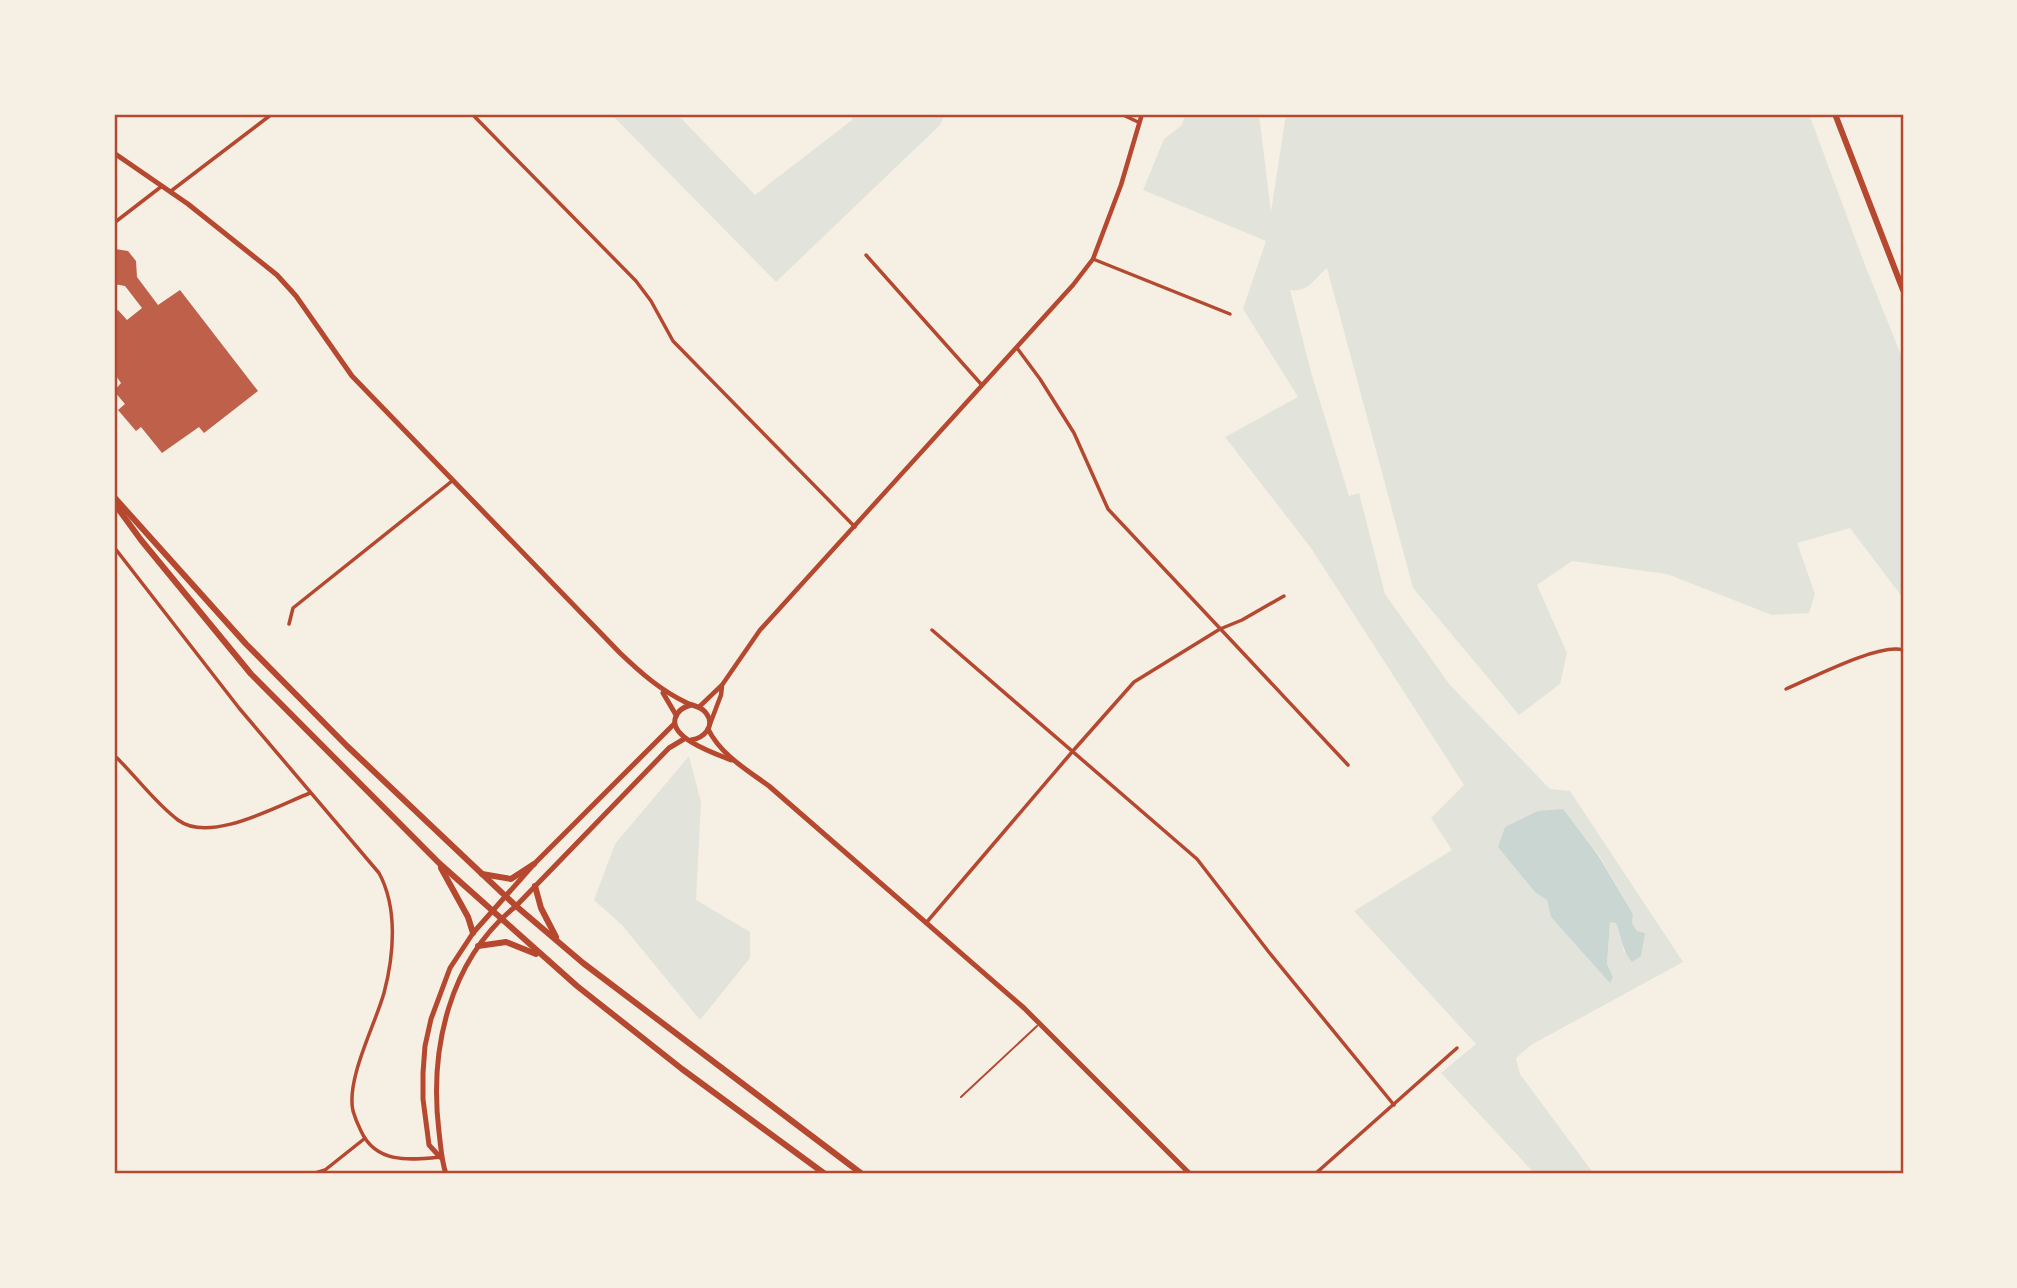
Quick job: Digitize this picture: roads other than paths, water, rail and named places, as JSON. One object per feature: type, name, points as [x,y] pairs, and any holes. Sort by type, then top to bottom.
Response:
[{"type":"main road","points":[[1835,114],[1903,290]]},
{"type":"main road","points":[[114,153],[163,185],[250,251],[276,275],[296,296],[352,376],[620,653],[662,690],[691,705],[699,706],[706,712],[712,737],[734,761]]},
{"type":"main road","points":[[114,496],[246,644],[347,746],[516,906],[681,1038],[862,1174]]},
{"type":"main road","points":[[114,503],[251,674],[439,863],[545,960],[682,1069],[825,1174]]},
{"type":"main road","points":[[662,690],[676,716]]},
{"type":"main road","points":[[446,1174],[440,1157],[429,1145],[423,1099],[425,1046],[442,985],[473,933],[492,910],[534,864],[674,724],[681,709],[691,705]]},
{"type":"main road","points":[[674,724],[677,733],[734,761],[769,786],[1040,1023],[1190,1174]]},
{"type":"main road","points":[[440,1157],[436,1102],[437,1062],[447,1011],[464,968],[501,918],[516,906],[669,748],[703,737],[709,727]]},
{"type":"main road","points":[[439,863],[456,892],[473,933]]},
{"type":"main road","points":[[482,874],[511,879],[534,864]]},
{"type":"main road","points":[[535,886],[541,908],[558,942]]},
{"type":"main road","points":[[478,946],[506,942],[545,960]]},
{"type":"street","points":[[170,191],[272,114]]},
{"type":"street","points":[[472,114],[636,281],[651,301],[673,341],[855,527]]},
{"type":"street","points":[[1121,114],[1138,122]]},
{"type":"street","points":[[699,706],[722,685],[760,630],[1073,285],[1093,259],[1121,185],[1142,114]]},
{"type":"street","points":[[114,223],[163,185]]},
{"type":"street","points":[[866,255],[981,384]]},
{"type":"street","points":[[1093,259],[1230,314]]},
{"type":"street","points":[[1016,347],[1074,433],[1108,509],[1348,765]]},
{"type":"street","points":[[289,624],[293,608],[452,481]]},
{"type":"street","points":[[114,547],[189,646],[379,873],[391,910],[390,950],[384,991],[366,1043],[353,1094],[353,1110],[364,1139],[383,1155],[398,1159],[440,1157]]},
{"type":"street","points":[[926,923],[1135,682],[1220,628],[1242,620],[1284,596]]},
{"type":"street","points":[[932,630],[1197,859],[1394,1105]]},
{"type":"street","points":[[1786,689],[1873,652],[1903,650]]},
{"type":"street","points":[[709,727],[722,685]]},
{"type":"street","points":[[114,755],[165,809],[195,829],[234,823],[310,793]]},
{"type":"street","points":[[1315,1174],[1457,1048]]},
{"type":"street","points":[[312,1174],[325,1170],[364,1139]]},
{"type":"lane","points":[[961,1097],[1040,1023]]}]
